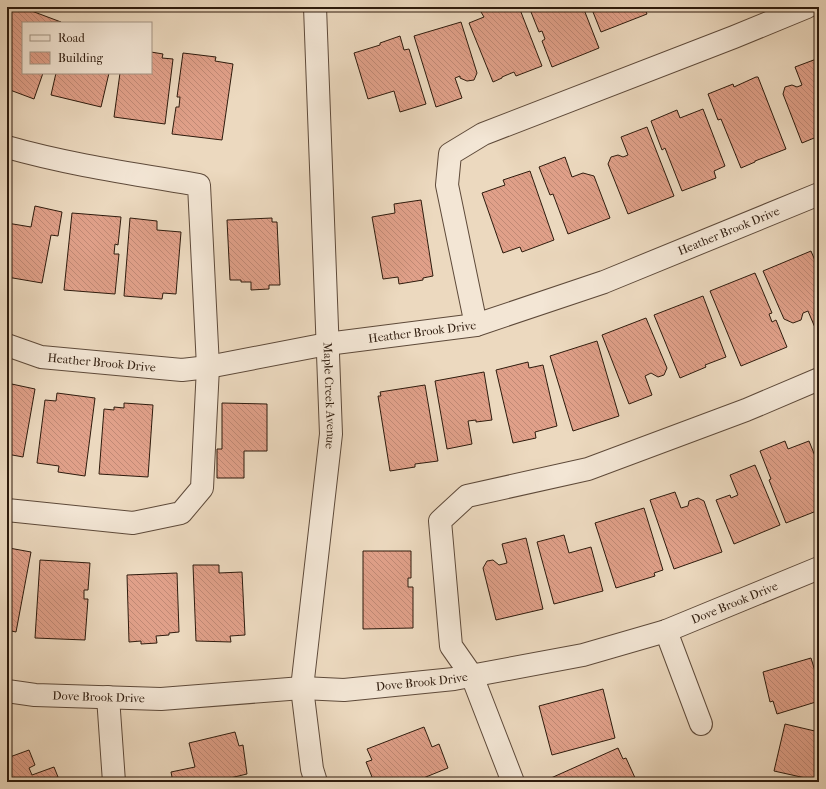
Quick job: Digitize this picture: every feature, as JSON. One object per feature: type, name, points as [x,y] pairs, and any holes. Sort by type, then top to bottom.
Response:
[{"type":"street","name":"Maple Creek Avenue","points":[[315,7],[331,434],[302,688],[312,769],[316,782]]},
{"type":"street","points":[[476,324],[446,185],[450,154],[483,134],[734,37],[807,7]]},
{"type":"street","points":[[7,147],[29,153],[104,168],[200,185],[208,367],[202,488],[181,513],[133,523],[7,510]]},
{"type":"street","name":"Heather Brook Drive","points":[[7,345],[41,356],[182,370],[208,367],[327,344],[476,324],[604,282],[819,194]]},
{"type":"street","points":[[513,782],[472,676],[451,646],[440,521],[468,496],[588,469],[746,410],[819,379]]},
{"type":"street","name":"Dove Brook Drive","points":[[7,691],[35,695],[161,699],[302,688],[344,690],[454,679],[583,655],[666,631],[819,568]]},
{"type":"street","points":[[666,631],[701,724]]},
{"type":"street","points":[[108,697],[114,782]]},
{"type":"building","points":[[13,7],[21,7],[61,22],[22,22],[22,74],[43,74],[34,99],[10,90],[7,99],[7,22]]},
{"type":"building","points":[[493,7],[519,7],[542,66],[516,76],[514,72],[493,82],[469,23],[484,17],[481,12]]},
{"type":"building","points":[[529,7],[583,7],[599,48],[552,67],[542,41],[545,39],[542,31],[539,32]]},
{"type":"building","points":[[591,7],[644,7],[647,14],[601,32]]},
{"type":"building","points":[[461,22],[477,73],[474,80],[467,81],[460,78],[460,76],[455,78],[462,98],[436,107],[414,36]]},
{"type":"building","points":[[400,36],[404,50],[409,49],[426,104],[400,112],[394,91],[368,99],[354,53],[380,45],[380,43]]},
{"type":"building","points":[[152,52],[163,54],[162,58],[173,59],[165,124],[114,117],[120,74],[152,74]]},
{"type":"building","points":[[183,53],[216,57],[215,61],[233,64],[222,140],[172,134],[176,107],[179,107],[180,97],[177,97]]},
{"type":"building","points":[[819,58],[819,136],[802,143],[783,94],[785,87],[792,85],[797,87],[802,85],[795,67]]},
{"type":"building","points":[[56,74],[109,74],[101,107],[51,95]]},
{"type":"building","points":[[758,77],[786,149],[741,168],[721,119],[718,120],[708,94],[733,84],[734,87]]},
{"type":"building","points":[[703,109],[725,166],[714,171],[716,178],[682,191],[665,148],[662,150],[651,121],[677,110],[680,118]]},
{"type":"building","points":[[647,127],[674,196],[628,214],[608,164],[611,157],[618,155],[623,157],[628,155],[621,137]]},
{"type":"building","points":[[565,157],[572,177],[583,173],[594,176],[610,218],[568,234],[553,194],[550,195],[539,167]]},
{"type":"building","points":[[530,171],[554,240],[522,252],[520,247],[503,253],[482,193],[505,185],[503,180]]},
{"type":"building","points":[[421,200],[433,276],[423,278],[423,280],[399,284],[398,277],[383,279],[372,217],[395,213],[394,204]]},
{"type":"building","points":[[35,206],[62,212],[58,236],[51,235],[42,283],[7,277],[7,223],[31,227]]},
{"type":"building","points":[[72,213],[121,217],[118,245],[115,244],[114,254],[119,254],[115,294],[64,290]]},
{"type":"building","points":[[130,218],[157,221],[157,230],[181,232],[176,294],[163,293],[162,299],[124,296]]},
{"type":"building","points":[[272,218],[272,222],[277,222],[280,285],[269,285],[269,289],[251,290],[251,282],[230,280],[227,220]]},
{"type":"building","points":[[811,251],[819,270],[819,329],[816,330],[808,311],[803,313],[801,320],[793,323],[784,319],[763,271]]},
{"type":"building","points":[[755,273],[772,313],[769,314],[772,322],[776,320],[787,347],[741,366],[710,291]]},
{"type":"building","points":[[703,296],[726,357],[705,365],[706,367],[680,378],[654,315]]},
{"type":"building","points":[[646,318],[667,368],[664,375],[658,377],[651,373],[645,376],[652,395],[629,404],[602,335]]},
{"type":"building","points":[[597,341],[619,416],[573,431],[550,356]]},
{"type":"building","points":[[528,362],[529,368],[543,365],[557,426],[535,432],[536,438],[513,443],[496,370]]},
{"type":"building","points":[[484,372],[492,420],[476,422],[476,420],[468,421],[472,444],[447,449],[435,381]]},
{"type":"building","points":[[7,383],[35,389],[23,457],[7,454]]},
{"type":"building","points":[[425,385],[438,461],[415,464],[415,467],[390,471],[378,396],[381,396],[380,392]]},
{"type":"building","points":[[57,393],[95,398],[85,476],[58,472],[59,466],[37,463],[45,400],[56,401]]},
{"type":"building","points":[[124,403],[153,405],[148,477],[99,474],[104,409],[114,410],[114,407],[124,408]]},
{"type":"building","points":[[222,403],[267,404],[267,451],[244,451],[244,478],[217,478],[217,449],[222,449]]},
{"type":"building","points":[[785,441],[788,449],[809,441],[819,466],[819,510],[786,523],[769,480],[771,479],[760,451]]},
{"type":"building","points":[[755,465],[780,525],[734,544],[716,500],[730,495],[731,498],[738,495],[730,475]]},
{"type":"building","points":[[675,492],[681,508],[688,506],[689,501],[698,498],[704,501],[722,552],[674,569],[650,500]]},
{"type":"building","points":[[644,508],[663,570],[654,573],[655,576],[616,588],[595,523]]},
{"type":"building","points":[[564,535],[569,553],[591,547],[603,591],[554,604],[537,542]]},
{"type":"building","points":[[526,538],[543,609],[496,620],[483,568],[487,561],[493,560],[499,565],[507,563],[502,544]]},
{"type":"building","points":[[9,548],[31,552],[16,632],[7,630],[7,550]]},
{"type":"building","points":[[363,551],[411,551],[411,578],[408,578],[408,587],[413,587],[413,628],[363,629]]},
{"type":"building","points":[[40,560],[90,563],[88,590],[84,590],[84,599],[88,599],[85,640],[35,638]]},
{"type":"building","points":[[193,565],[219,565],[219,573],[242,572],[245,635],[230,636],[231,642],[196,641]]},
{"type":"building","points":[[177,573],[179,632],[169,633],[169,635],[156,636],[157,643],[141,644],[141,641],[129,642],[127,575]]},
{"type":"building","points":[[811,658],[818,681],[819,680],[819,701],[777,714],[773,701],[770,702],[763,672]]},
{"type":"building","points":[[603,689],[615,738],[552,755],[539,706]]},
{"type":"building","points":[[785,724],[819,732],[819,781],[774,771]]},
{"type":"building","points":[[424,727],[432,747],[439,744],[448,768],[421,779],[422,781],[420,782],[374,782],[366,762],[372,760],[367,749]]},
{"type":"building","points":[[235,732],[239,746],[243,745],[247,774],[213,782],[173,782],[171,772],[195,767],[189,743]]},
{"type":"building","points":[[618,748],[623,759],[626,758],[636,780],[632,782],[553,782],[551,778]]},
{"type":"building","points":[[29,750],[35,765],[29,768],[32,775],[54,767],[60,782],[7,782],[7,758]]}]
